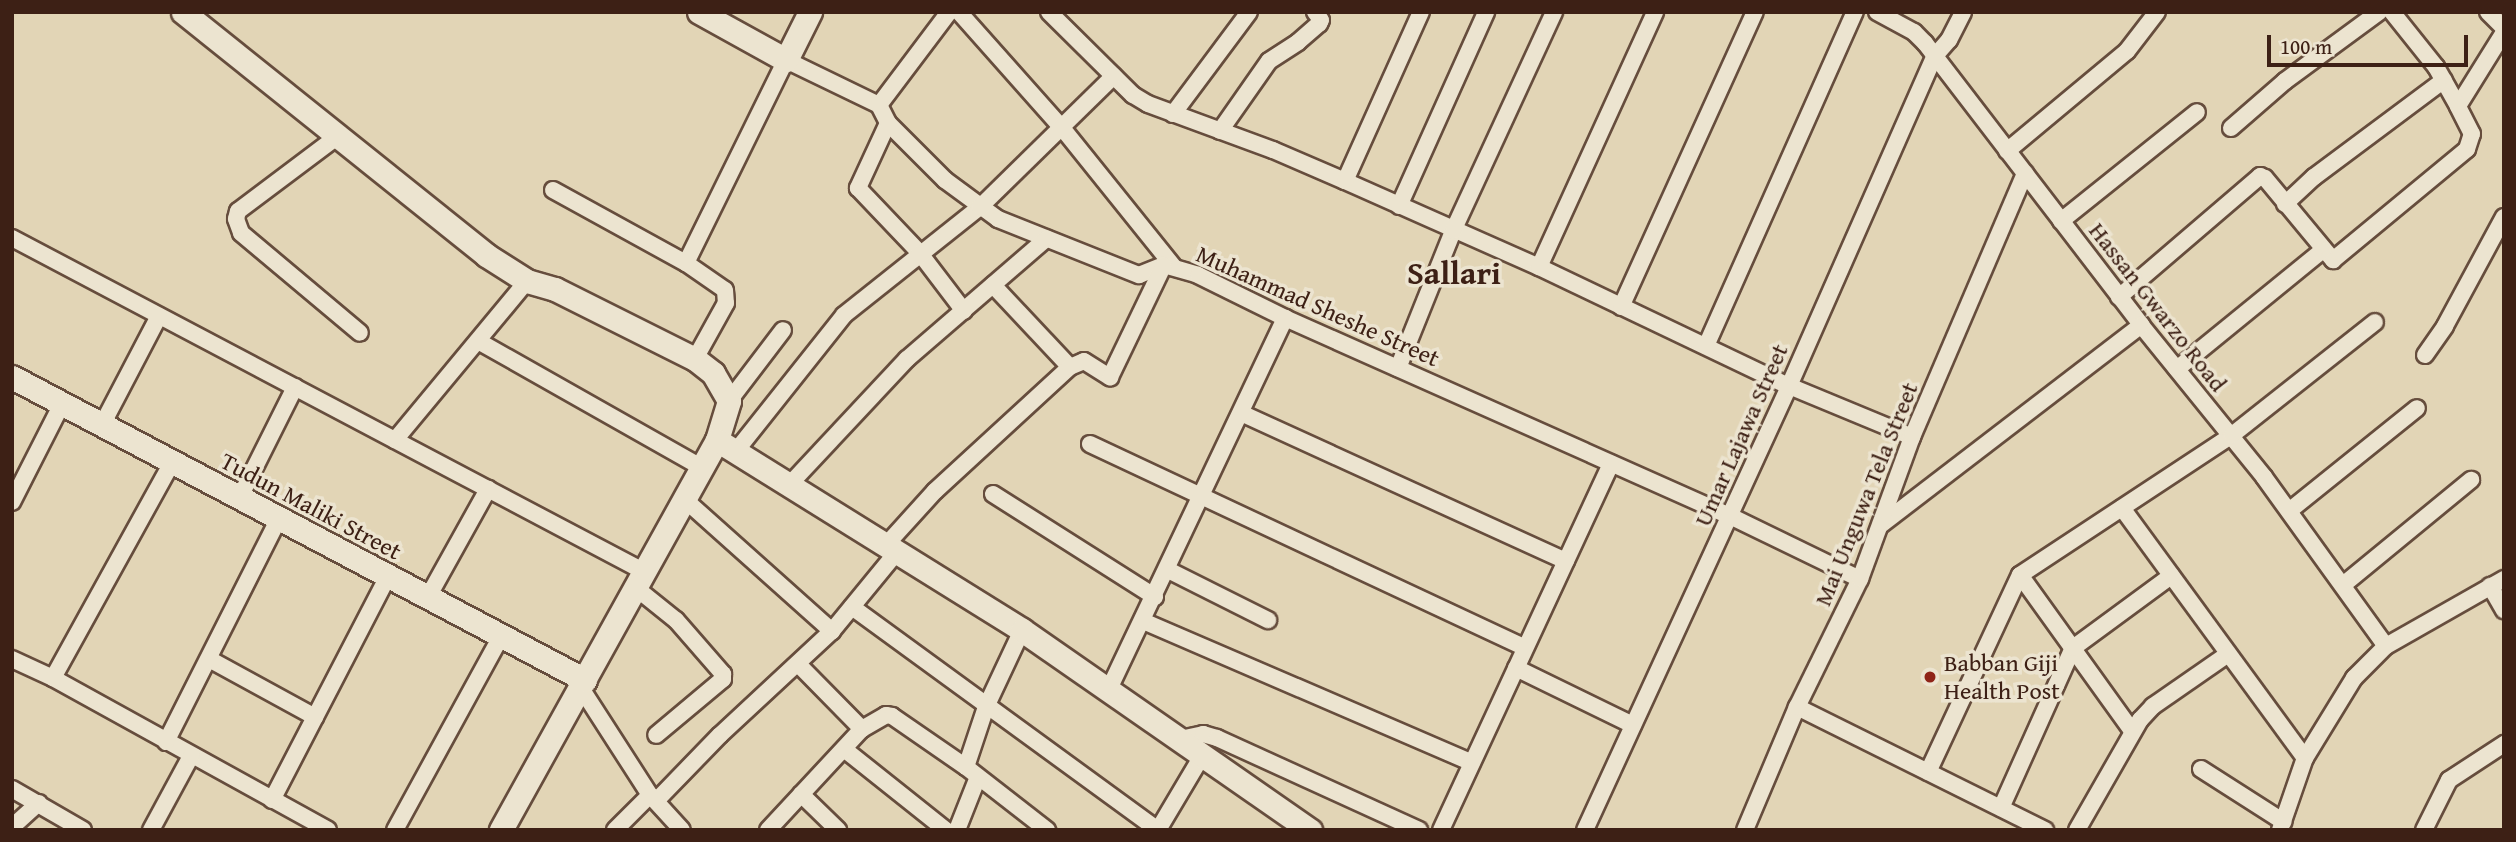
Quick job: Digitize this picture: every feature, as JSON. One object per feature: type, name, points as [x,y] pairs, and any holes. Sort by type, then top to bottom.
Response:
[{"type":"street","points":[[183,12],[486,255],[527,281],[555,289],[695,359],[713,373],[729,401],[727,446]]},
{"type":"street","points":[[699,12],[786,60],[879,105],[949,12]]},
{"type":"street","points":[[686,263],[810,12]]},
{"type":"street","points":[[615,830],[799,665],[852,607],[891,548],[935,491],[1070,367],[1084,361],[1110,377],[1169,266],[1063,129],[959,12]]},
{"type":"street","points":[[1049,12],[1133,95],[1173,114],[1345,181],[1539,267],[1789,386],[1913,437]]},
{"type":"street","points":[[1173,114],[1249,12]]},
{"type":"street","points":[[1220,131],[1269,61],[1298,43],[1319,24],[1321,20],[1315,12]]},
{"type":"street","points":[[1345,181],[1420,12]]},
{"type":"street","points":[[1399,206],[1486,12]]},
{"type":"street","points":[[1398,368],[1453,231],[1554,12]]},
{"type":"street","points":[[1539,267],[1655,12]]},
{"type":"street","points":[[1621,307],[1755,12]]},
{"type":"street","points":[[1706,346],[1855,12]]},
{"type":"street","name":"Hassan Gwarzo Road","points":[[1877,12],[1914,32],[2141,325],[2232,435],[2386,646]]},
{"type":"street","name":"Umar Lajawa Street","points":[[1586,830],[1789,386],[1934,57],[1949,40],[1963,12]]},
{"type":"street","points":[[2007,151],[2127,51],[2157,12]]},
{"type":"street","points":[[2231,128],[2285,81],[2379,12]]},
{"type":"street","points":[[2119,297],[2260,176],[2265,178],[2330,259],[2336,258],[2467,149],[2472,134],[2444,80],[2392,12]]},
{"type":"street","points":[[2458,106],[2504,30],[2488,12]]},
{"type":"street","points":[[501,830],[701,467],[727,446],[844,314],[919,252],[980,207],[1063,129],[1114,76]]},
{"type":"street","points":[[2285,204],[2314,177],[2444,80]]},
{"type":"street","name":"Muhammad Sheshe Street","points":[[879,105],[888,123],[945,180],[998,219],[1046,239],[1096,255],[1139,275],[1169,266],[1198,275],[1285,318],[1730,516],[1860,579]]},
{"type":"street","points":[[2061,221],[2196,111]]},
{"type":"street","points":[[888,123],[858,188],[919,252],[964,311]]},
{"type":"street","points":[[338,136],[239,211],[236,219],[241,233],[360,333]]},
{"type":"street","name":"Mai Unguwa Tela Street","points":[[1745,830],[1797,707],[1860,579],[1913,437],[2025,173]]},
{"type":"street","points":[[553,190],[686,263],[725,290],[727,297],[695,359]]},
{"type":"street","points":[[2425,355],[2445,326],[2504,217]]},
{"type":"street","points":[[12,238],[488,489],[640,580],[723,674],[723,679],[656,735]]},
{"type":"street","points":[[790,484],[907,359],[1046,239]]},
{"type":"street","points":[[2177,369],[2323,250]]},
{"type":"street","points":[[395,439],[527,281]]},
{"type":"street","points":[[993,285],[1070,367]]},
{"type":"street","points":[[102,425],[159,316]]},
{"type":"street","points":[[1109,689],[1168,570],[1285,318]]},
{"type":"street","points":[[1928,772],[2020,575],[2232,435],[2375,322]]},
{"type":"street","points":[[1880,525],[2141,325]]},
{"type":"street","points":[[729,401],[783,330]]},
{"type":"street","points":[[478,341],[701,467]]},
{"type":"street","name":"Tudun Maliki Street","points":[[12,377],[501,636],[583,684]]},
{"type":"street","points":[[240,497],[295,387]]},
{"type":"street","points":[[12,502],[62,404]]},
{"type":"street","points":[[2289,511],[2417,408]]},
{"type":"street","points":[[1241,413],[1566,561]]},
{"type":"street","points":[[1090,444],[1525,648]]},
{"type":"street","points":[[727,446],[1022,630],[1310,830]]},
{"type":"street","points":[[53,678],[172,462]]},
{"type":"street","points":[[1441,830],[1611,463]]},
{"type":"street","points":[[2343,585],[2471,480]]},
{"type":"street","points":[[428,597],[488,489]]},
{"type":"street","points":[[993,494],[1155,597]]},
{"type":"street","points":[[683,498],[832,631]]},
{"type":"street","points":[[2122,508],[2305,758]]},
{"type":"street","points":[[166,742],[279,518]]},
{"type":"street","points":[[1168,570],[1268,620]]},
{"type":"street","points":[[2020,575],[2132,731]]},
{"type":"street","points":[[272,800],[388,576]]},
{"type":"street","points":[[2001,808],[2073,648],[2171,576]]},
{"type":"street","points":[[2201,769],[2282,826],[2305,758],[2354,678],[2386,646],[2497,583],[2504,610]]},
{"type":"street","points":[[852,607],[1158,830],[1202,756]]},
{"type":"street","points":[[1143,621],[1472,763]]},
{"type":"street","points":[[957,830],[986,707],[1022,630]]},
{"type":"street","points":[[395,830],[501,636]]},
{"type":"street","points":[[2077,830],[2132,731],[2153,706],[2228,654]]},
{"type":"street","points":[[12,659],[53,678],[327,829]]},
{"type":"street","points":[[209,659],[315,718]]},
{"type":"street","points":[[799,665],[862,729]]},
{"type":"street","points":[[1516,668],[1633,725]]},
{"type":"street","points":[[583,684],[667,822],[682,830]]},
{"type":"street","points":[[1797,707],[2045,830]]},
{"type":"street","points":[[768,830],[862,729],[886,715],[892,716],[972,772],[1047,830]]},
{"type":"street","points":[[1180,739],[1203,734],[1217,738],[1419,830]]},
{"type":"street","points":[[2424,830],[2449,780],[2504,744]]},
{"type":"street","points":[[844,748],[946,830]]},
{"type":"street","points":[[151,830],[191,756]]},
{"type":"street","points":[[12,789],[83,830]]},
{"type":"street","points":[[801,794],[838,830]]},
{"type":"street","points":[[12,827],[39,803]]},
{"type":"place","name":"Babban Giji Health Post","points":[[1930,677]]},
{"type":"district","name":"Sallari","points":[[1454,273]]}]
